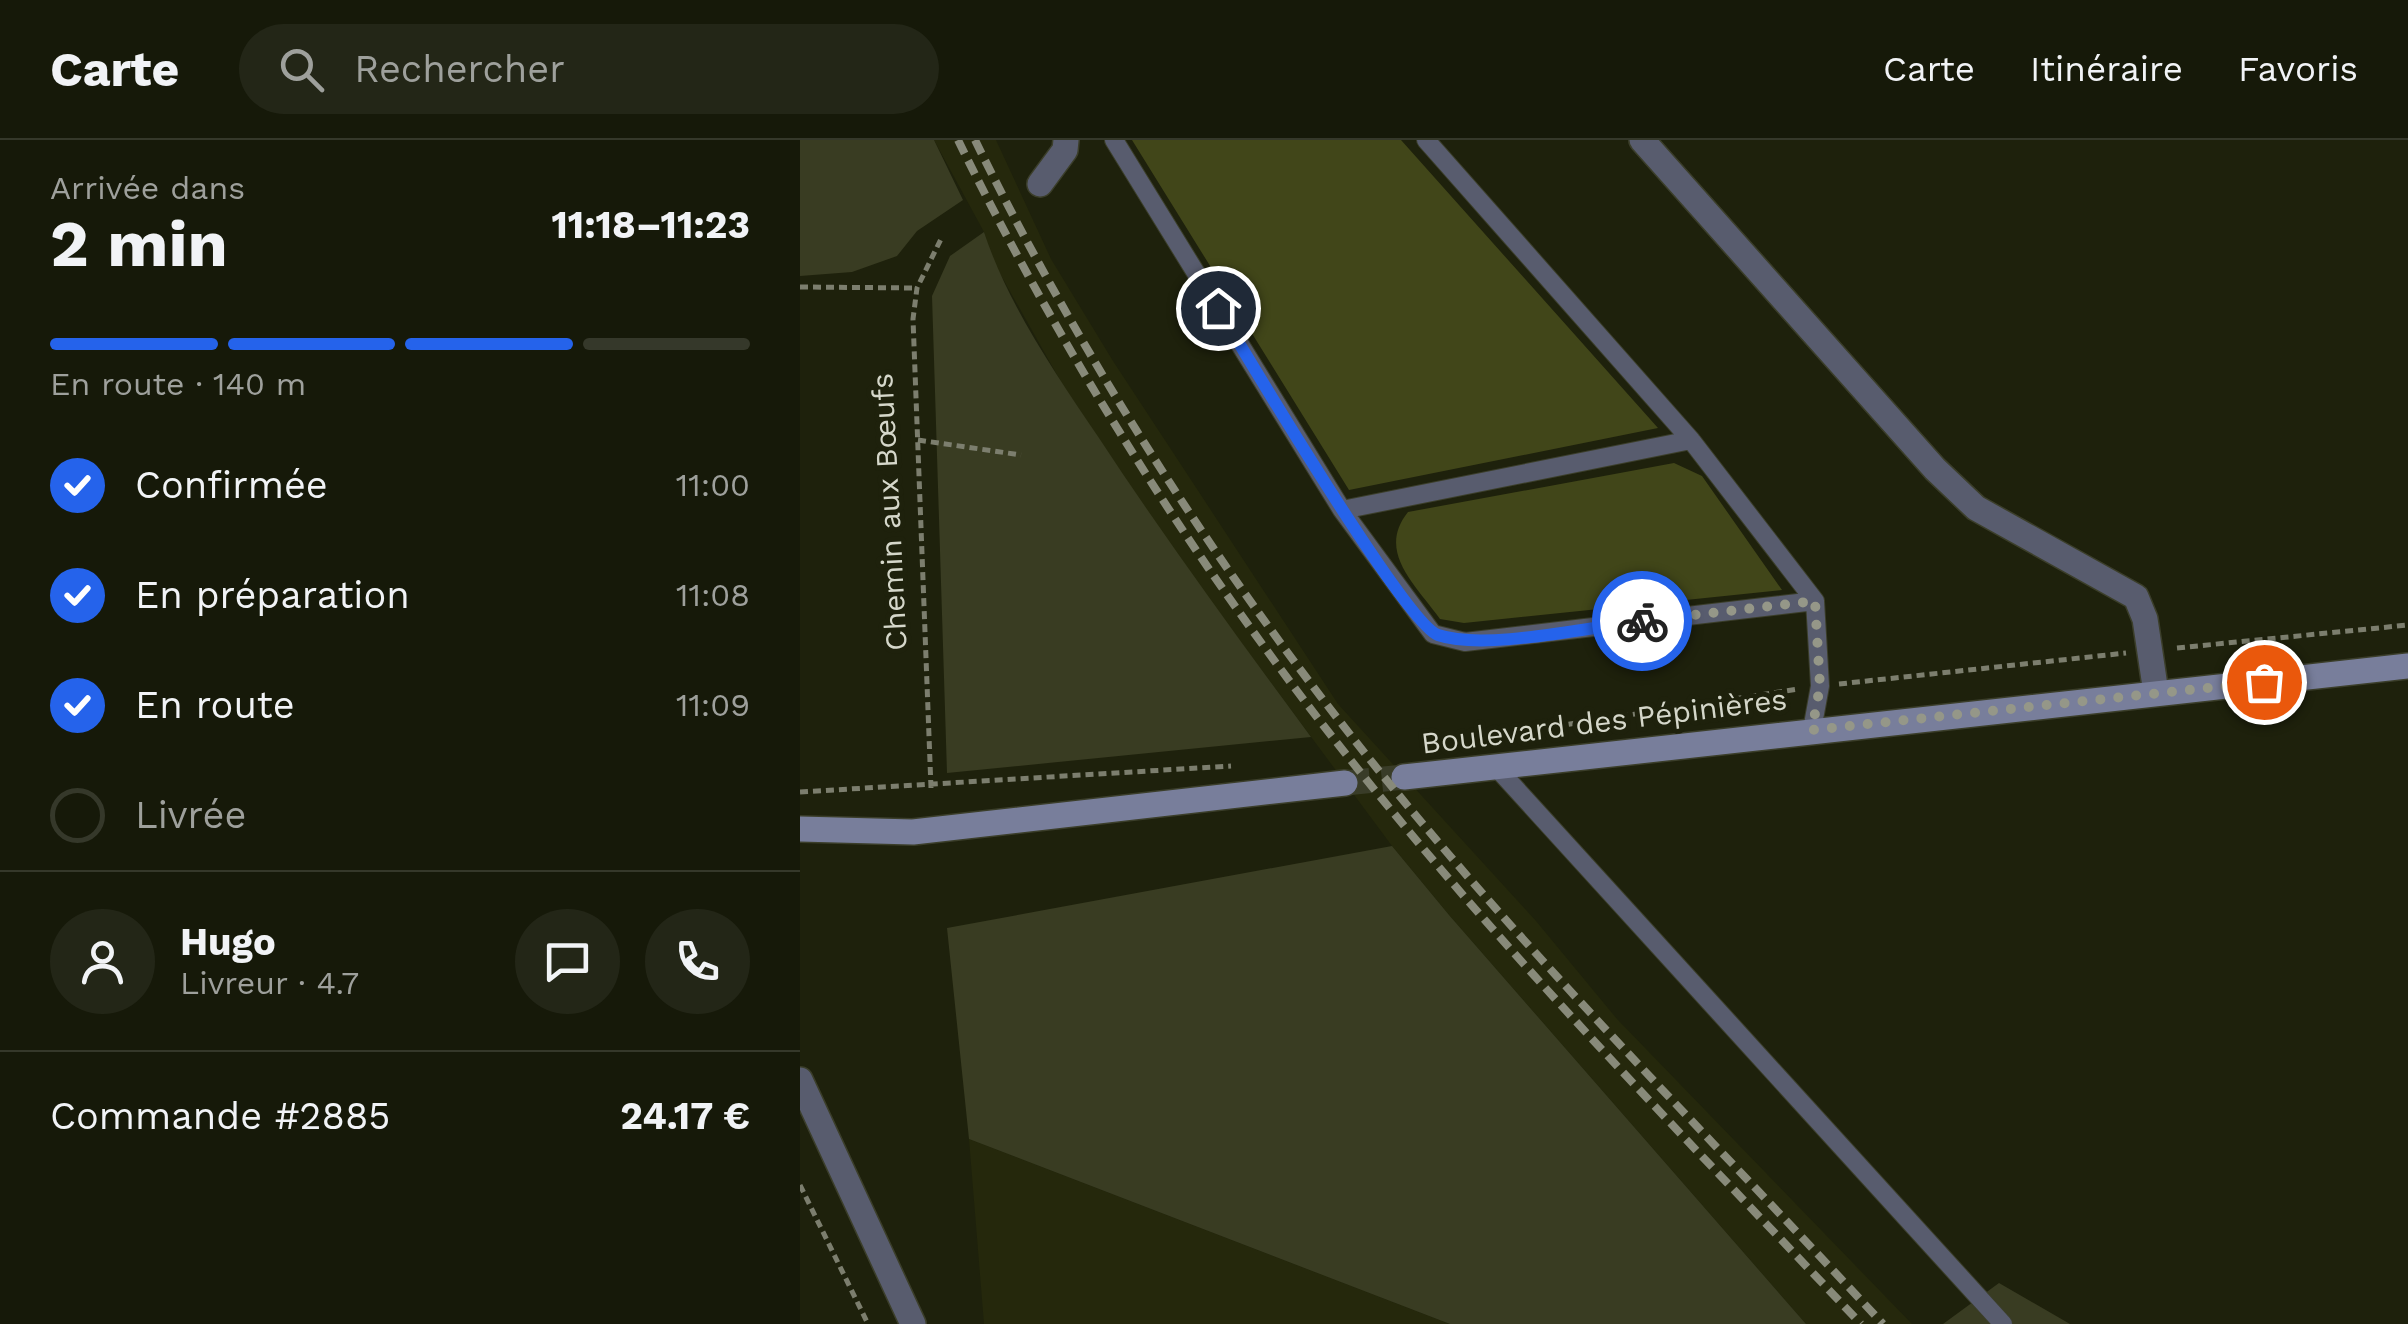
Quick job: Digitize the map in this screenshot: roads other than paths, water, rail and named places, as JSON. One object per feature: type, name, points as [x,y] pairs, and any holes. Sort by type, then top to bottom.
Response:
[{"type":"main road","name":"Boulevard des Pépinières","points":[[1404,777],[2408,666]]},
{"type":"main road","points":[[807,833],[913,832],[1345,783]]},
{"type":"street","points":[[1040,184],[1064,150],[1066,140]]},
{"type":"street","points":[[1642,140],[1935,469],[1976,508],[2136,597],[2156,693]]},
{"type":"street","points":[[800,1080],[912,1324]]},
{"type":"lane","points":[[1114,140],[1342,510],[1433,634],[1465,642],[1815,601]]},
{"type":"lane","points":[[1426,140],[1691,440],[1815,601],[1820,686],[1812,730]]},
{"type":"lane","points":[[1342,510],[1691,440]]},
{"type":"lane","points":[[1496,766],[2003,1324]]},
{"type":"tunnel","points":[[1345,783],[1404,777]]},
{"type":"railway","points":[[958,140],[1051,317],[1155,488],[1329,733],[1505,943],[1861,1324]]},
{"type":"railway","points":[[975,140],[1020,229],[1120,404],[1288,654],[1412,811],[1526,943],[1883,1324]]}]
